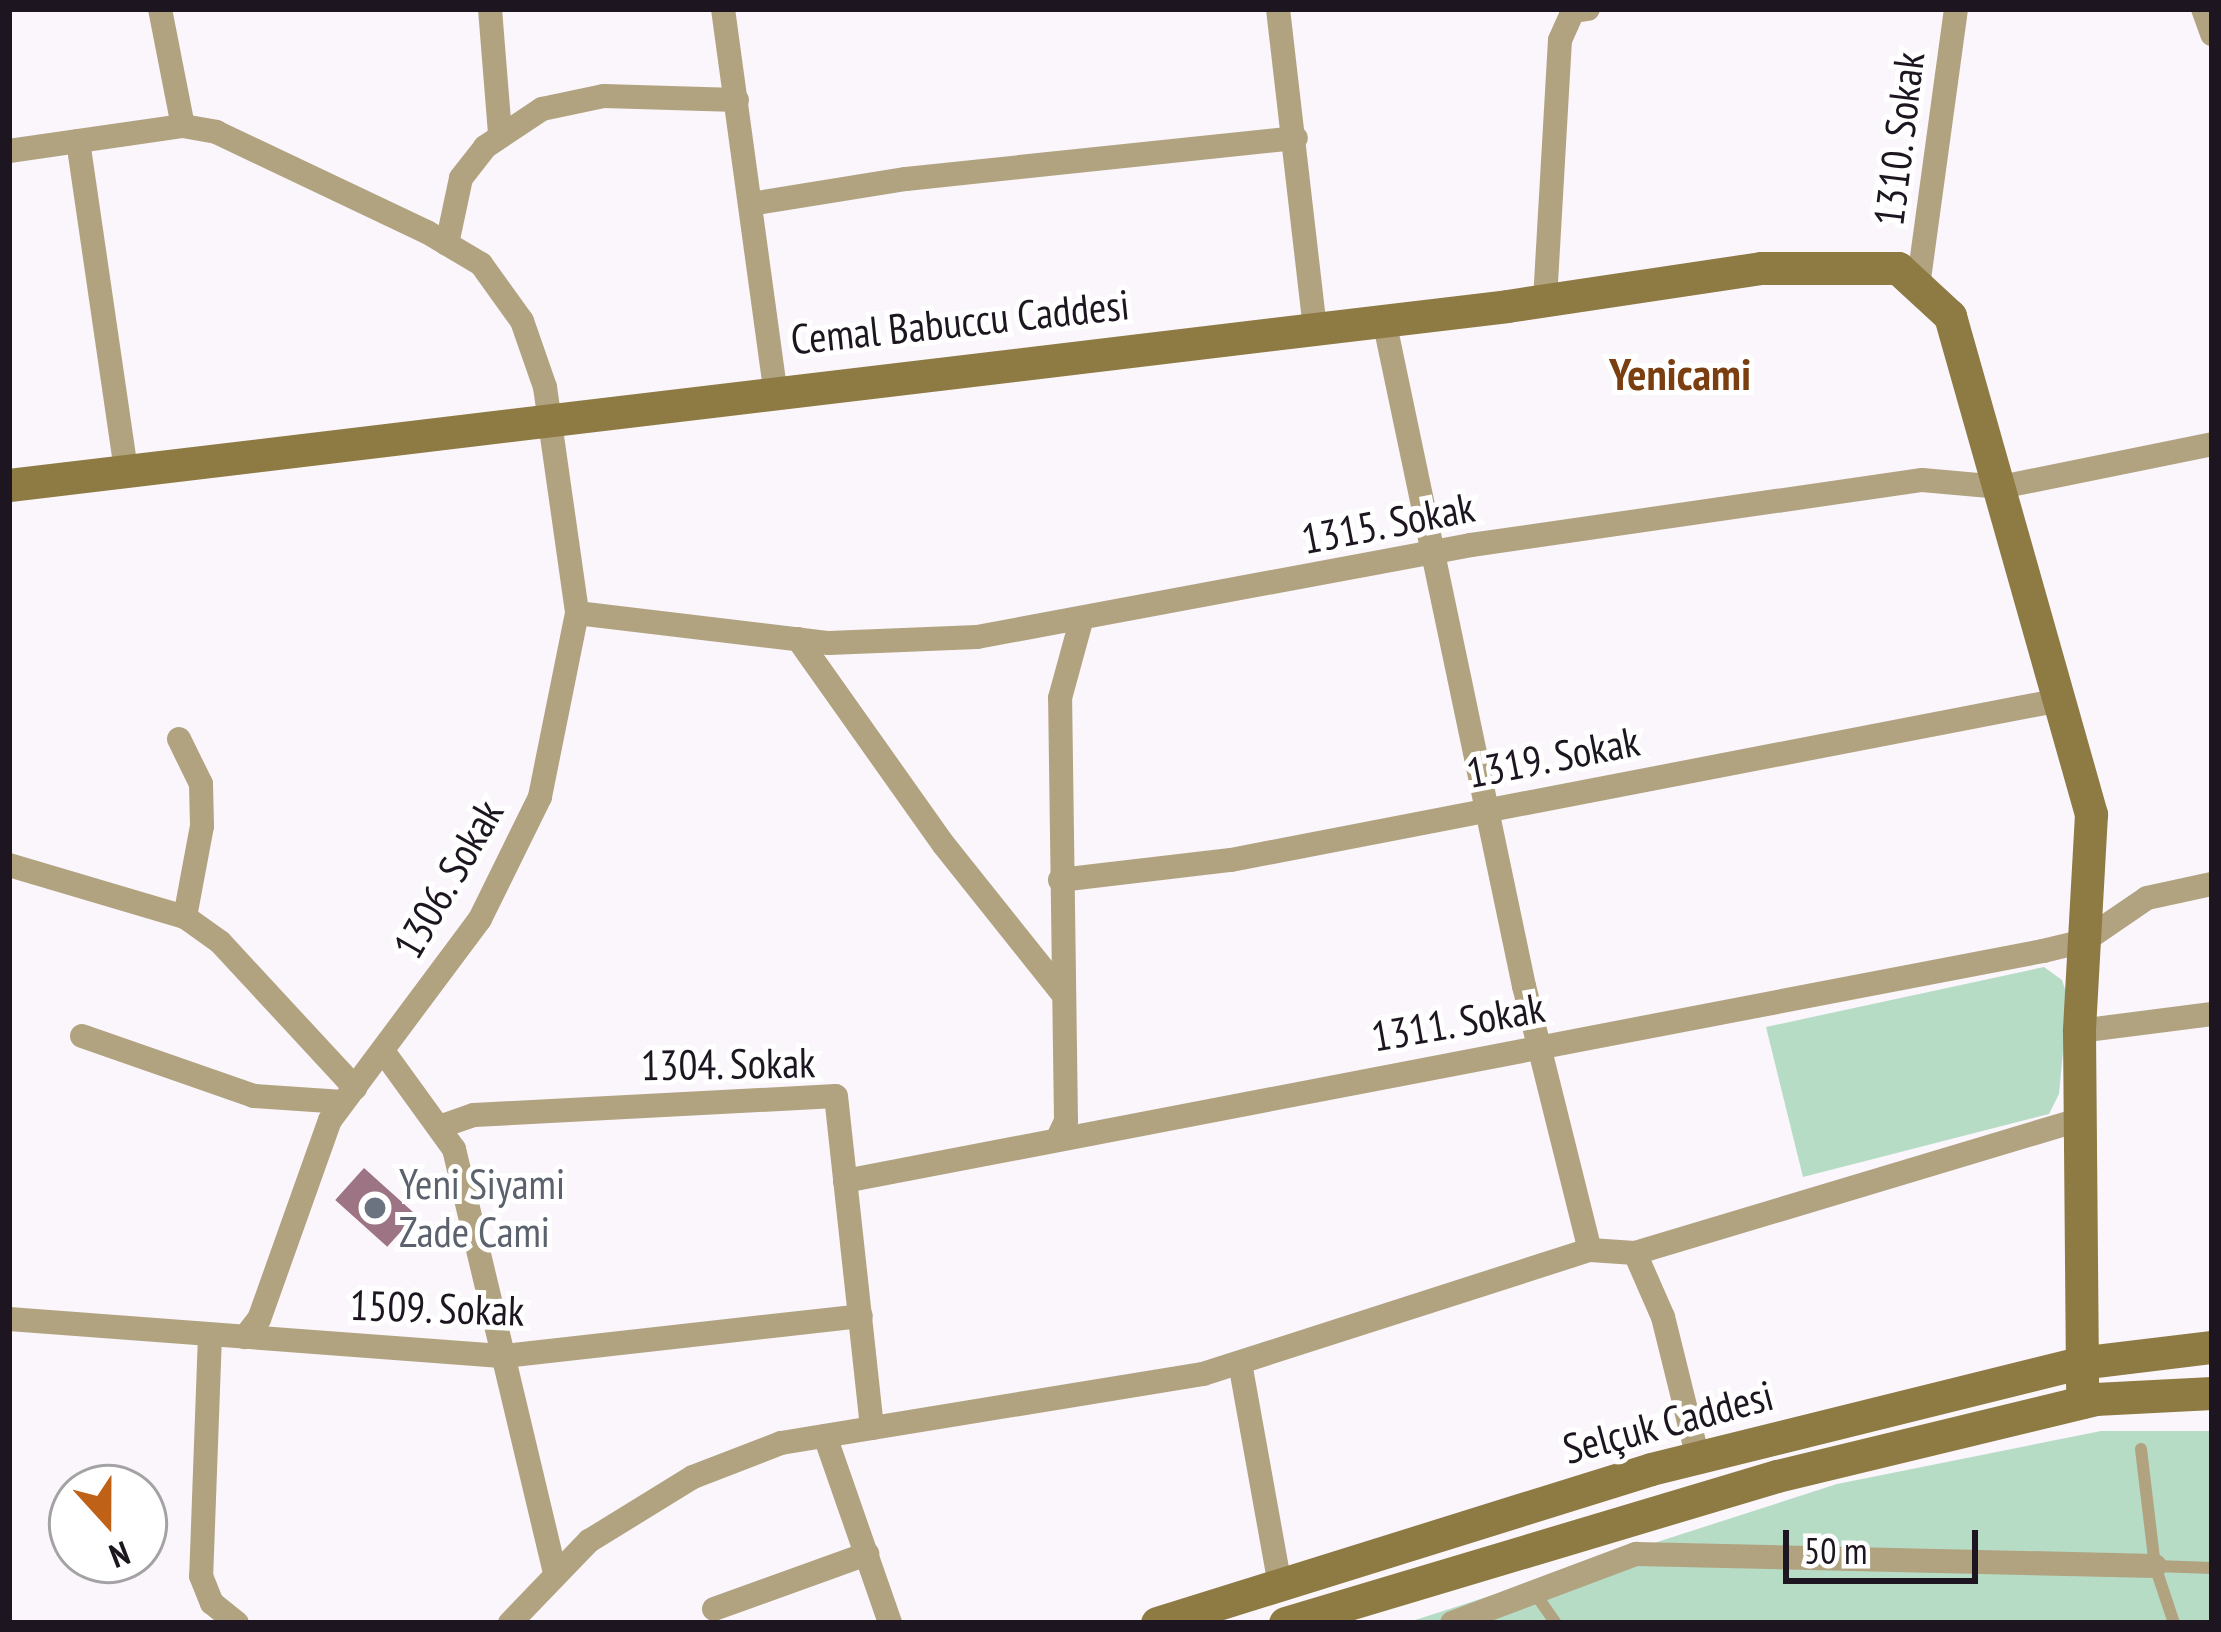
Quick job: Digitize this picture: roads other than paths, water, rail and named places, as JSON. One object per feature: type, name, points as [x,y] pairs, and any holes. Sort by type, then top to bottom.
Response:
[{"type":"street","points":[[9,151],[183,126],[160,9]]},
{"type":"street","points":[[490,9],[500,134]]},
{"type":"street","points":[[723,9],[775,388]]},
{"type":"street","points":[[1278,9],[1315,328]]},
{"type":"street","points":[[1545,300],[1560,40],[1574,11],[1588,9]]},
{"type":"street","name":"1310. Sokak","points":[[1919,279],[1956,9]]},
{"type":"street","points":[[2203,9],[2212,34]]},
{"type":"street","points":[[447,244],[460,178],[500,134],[542,109],[604,97],[737,100]]},
{"type":"street","name":"1306. Sokak","points":[[183,126],[216,132],[481,264],[521,321],[549,416],[577,613],[540,797],[480,919],[349,1095],[290,1220],[260,1318],[245,1337]]},
{"type":"street","points":[[751,204],[906,179],[1296,138]]},
{"type":"street","points":[[78,141],[126,471]]},
{"type":"street","name":"Cemal Babuccu Caddesi","points":[[9,485],[775,388],[1384,320],[1761,268],[1898,268],[1919,279]]},
{"type":"street","points":[[1919,279],[1950,316],[2091,814],[2079,1031],[2082,1402]]},
{"type":"street","points":[[1384,320],[1487,809],[1590,1250]]},
{"type":"street","name":"1315. Sokak","points":[[577,613],[798,639],[977,638],[1431,553],[1922,480],[2001,487],[2212,444]]},
{"type":"street","points":[[1057,1140],[1066,1121],[1060,698],[1081,621]]},
{"type":"street","points":[[798,639],[944,845],[1062,993]]},
{"type":"street","name":"1319. Sokak","points":[[1060,880],[1231,860],[2060,700]]},
{"type":"street","points":[[179,739],[202,805],[185,917]]},
{"type":"street","points":[[9,865],[185,917],[220,942],[349,1095]]},
{"type":"street","points":[[2084,941],[2147,898],[2212,884]]},
{"type":"street","name":"1311. Sokak","points":[[845,1180],[2084,941]]},
{"type":"street","points":[[2079,1031],[2212,1014]]},
{"type":"street","points":[[82,1036],[254,1096],[349,1095]]},
{"type":"street","points":[[383,1051],[454,1149],[554,1574]]},
{"type":"street","name":"1304. Sokak","points":[[439,1127],[474,1115],[836,1096],[872,1428]]},
{"type":"street","points":[[510,1623],[589,1541],[693,1477],[781,1443],[1240,1363],[1590,1250],[1636,1253],[2079,1120]]},
{"type":"street","points":[[1636,1253],[1663,1317],[1698,1458]]},
{"type":"street","name":"1509. Sokak","points":[[9,1319],[506,1356],[861,1316]]},
{"type":"street","points":[[210,1335],[201,1576],[212,1603],[237,1623]]},
{"type":"street","name":"Selçuk Caddesi","points":[[1157,1623],[1698,1458],[2079,1363],[2212,1347]]},
{"type":"street","points":[[1240,1363],[1280,1585]]},
{"type":"street","points":[[1295,1622],[1777,1476],[2082,1402],[2212,1393]]},
{"type":"street","points":[[825,1436],[890,1623]]},
{"type":"street","points":[[713,1609],[867,1554]]},
{"type":"street","points":[[1452,1623],[1636,1554],[2155,1566]]},
{"type":"lane","points":[[2140,1449],[2155,1566],[2174,1623]]},
{"type":"lane","points":[[2155,1566],[2212,1568]]},
{"type":"lane","points":[[1534,1592],[1556,1623]]},
{"type":"place","name":"Yeni Siyami Zade Cami","points":[[375,1208]]},
{"type":"district","name":"Yenicami","points":[[1680,374]]}]
